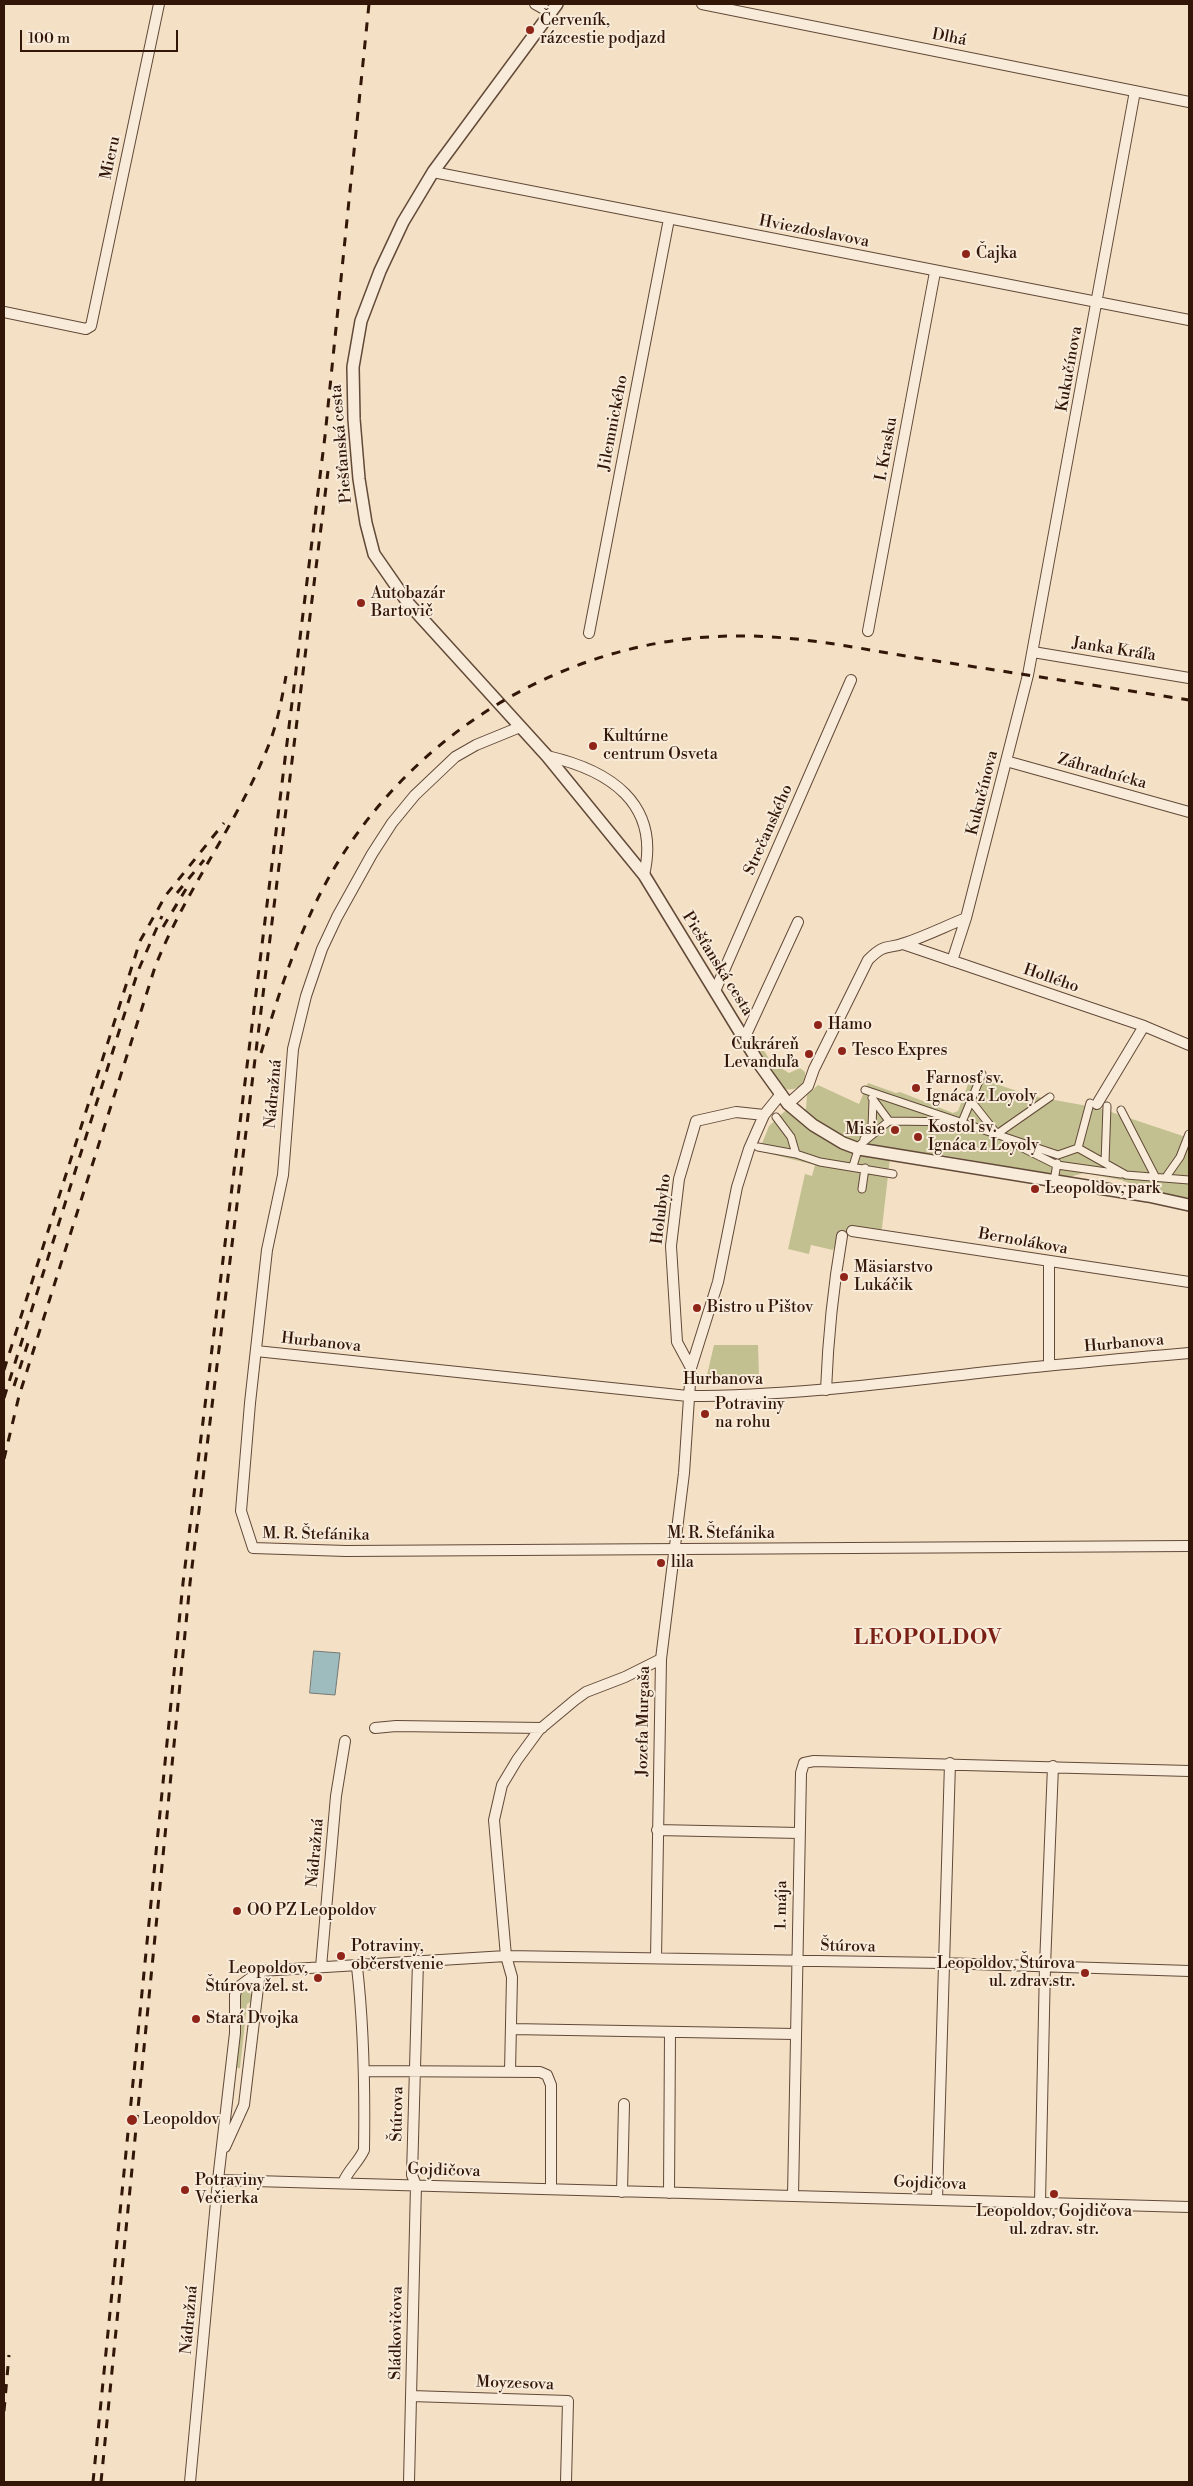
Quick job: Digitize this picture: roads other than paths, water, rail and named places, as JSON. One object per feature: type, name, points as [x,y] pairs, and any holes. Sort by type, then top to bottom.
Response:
[{"type":"street","name":"Mieru","points":[[4,312],[86,329],[91,326],[159,4]]},
{"type":"street","points":[[535,4],[554,9]]},
{"type":"street","name":"Dlhá","points":[[702,4],[1189,102]]},
{"type":"street","name":"Piešťanská cesta","points":[[554,9],[433,172],[380,271],[361,321],[353,367],[354,419],[359,480],[366,523],[374,554],[390,580],[408,603],[546,756],[644,875],[744,1039],[781,1094],[788,1104],[813,1125],[859,1149],[1148,1196],[1189,1205]]},
{"type":"street","name":"Kukučínova","points":[[952,961],[966,918],[1033,652],[1134,91]]},
{"type":"street","name":"Hviezdoslavova","points":[[433,172],[935,272],[1189,320]]},
{"type":"street","name":"Jilemnického","points":[[589,632],[669,219]]},
{"type":"street","name":"I. Krasku","points":[[868,631],[935,272]]},
{"type":"street","name":"Janka Kráľa","points":[[1033,652],[1189,678]]},
{"type":"street","name":"Strečanského","points":[[715,991],[851,680]]},
{"type":"street","name":"Nádražná","points":[[252,1548],[241,1511],[256,1351],[267,1250],[283,1175],[293,1049],[306,996],[322,950],[372,854],[415,795],[455,757],[520,727]]},
{"type":"street","points":[[546,756],[578,763],[608,778],[634,804],[644,826],[648,843],[644,875]]},
{"type":"street","name":"Záhradnícka","points":[[1006,761],[1189,812]]},
{"type":"street","points":[[788,1104],[808,1086],[814,1068],[868,960],[877,951],[887,946],[903,944],[966,918]]},
{"type":"street","points":[[744,1039],[798,922]]},
{"type":"street","name":"Hollého","points":[[903,944],[1144,1026],[1189,1045]]},
{"type":"street","points":[[889,1121],[866,1090],[1058,1155],[1078,1148],[1098,1104],[1144,1026]]},
{"type":"street","points":[[962,1122],[982,1074]]},
{"type":"street","points":[[661,1659],[684,1473],[691,1368],[718,1282],[737,1187],[749,1149],[764,1116],[781,1094]]},
{"type":"street","points":[[997,1134],[1050,1097]]},
{"type":"street","points":[[873,1100],[872,1127],[861,1144],[889,1121],[962,1122]]},
{"type":"street","points":[[971,1101],[997,1134],[1057,1165],[1126,1175],[1189,1180]]},
{"type":"street","points":[[1087,1170],[1101,1161],[1105,1147],[1098,1104]]},
{"type":"street","points":[[1121,1110],[1155,1176]]},
{"type":"street","name":"Holubyho","points":[[691,1368],[677,1342],[671,1246],[679,1179],[688,1147],[696,1121],[736,1112],[764,1116]]},
{"type":"street","points":[[776,1117],[791,1138],[796,1154]]},
{"type":"street","points":[[1166,1177],[1180,1157],[1188,1134]]},
{"type":"street","points":[[758,1147],[796,1154],[820,1162],[893,1174]]},
{"type":"street","points":[[1078,1148],[1126,1175]]},
{"type":"street","points":[[853,1166],[857,1153]]},
{"type":"street","points":[[1056,1175],[1058,1155]]},
{"type":"street","points":[[862,1189],[865,1168]]},
{"type":"street","name":"Bernolákova","points":[[852,1231],[1189,1282]]},
{"type":"street","points":[[826,1390],[828,1334],[833,1286],[842,1236]]},
{"type":"street","points":[[1049,1262],[1049,1365]]},
{"type":"street","name":"Hurbanova","points":[[256,1351],[688,1396],[756,1396],[826,1390],[1049,1365],[1189,1353]]},
{"type":"street","name":"M. R. Štefánika","points":[[252,1548],[346,1551],[1189,1546]]},
{"type":"street","name":"Jozefa Murgaša","points":[[506,1956],[494,1820],[502,1785],[517,1760],[542,1728],[586,1692],[624,1677],[661,1659],[656,1958]]},
{"type":"street","points":[[375,1728],[396,1726],[542,1728]]},
{"type":"street","name":"Nádražná","points":[[320,1967],[336,1796],[345,1741]]},
{"type":"street","name":"1. mája","points":[[793,2196],[799,1833],[801,1773],[804,1763],[814,1761],[950,1763],[1189,1771]]},
{"type":"street","points":[[937,2200],[942,1963],[950,1763]]},
{"type":"street","points":[[1040,2202],[1045,1966],[1053,1766]]},
{"type":"street","points":[[657,1830],[799,1833]]},
{"type":"street","points":[[506,1956],[512,1977],[510,2072]]},
{"type":"street","name":"Štúrova","points":[[260,1971],[320,1967],[357,1967],[506,1956],[942,1963],[1189,1971]]},
{"type":"street","name":"Štúrova","points":[[416,2185],[412,2175],[418,1962]]},
{"type":"street","points":[[343,2183],[347,2173],[360,2160],[364,2150],[365,2071],[362,2008],[357,1967]]},
{"type":"street","name":"Nádražná","points":[[221,2161],[244,2106],[260,1971]]},
{"type":"street","name":"Nádražná","points":[[190,2482],[218,2180],[235,2033],[235,1995],[237,1988],[260,1971]]},
{"type":"street","points":[[511,2029],[795,2034]]},
{"type":"street","points":[[669,2193],[670,2032]]},
{"type":"street","points":[[365,2071],[414,2072]]},
{"type":"street","name":"Štúrova","points":[[414,2072],[540,2072],[547,2075],[551,2084],[551,2189]]},
{"type":"street","points":[[622,2192],[624,2104]]},
{"type":"street","name":"Gojdičova","points":[[218,2180],[1189,2207]]},
{"type":"street","name":"Sládkovičova","points":[[409,2482],[416,2185]]},
{"type":"street","name":"Moyzesova","points":[[411,2396],[568,2401],[566,2482]]},
{"type":"water","points":[[314,1651],[340,1653],[335,1695],[310,1693]]},
{"type":"railway","points":[[93,2482],[183,1583],[325,436],[369,4]]},
{"type":"railway","points":[[101,2482],[190,1583],[328,471]]},
{"type":"railway","points":[[261,1053],[300,937],[320,893],[366,821],[407,775],[452,735],[503,701],[557,674],[614,653],[674,641],[758,636],[826,643],[1189,700]]},
{"type":"railway","points":[[4,1459],[19,1396],[155,967],[182,909],[259,769],[271,739],[280,708],[286,676]]},
{"type":"railway","points":[[4,1370],[140,941],[166,895],[224,823]]},
{"type":"railway","points":[[177,893],[204,860]]},
{"type":"railway","points":[[163,927],[186,889]]},
{"type":"railway","points":[[4,1398],[138,971],[162,916]]},
{"type":"railway","points":[[14,1386],[28,1343]]},
{"type":"railway","points":[[4,2411],[9,2355]]},
{"type":"place","name":"Červeník, rázcestie podjazd","points":[[530,30]]},
{"type":"place","name":"Čajka","points":[[966,254]]},
{"type":"place","name":"Autobazár Bartovič","points":[[361,603]]},
{"type":"place","name":"Kultúrne centrum Osveta","points":[[593,746]]},
{"type":"place","name":"Hamo","points":[[818,1025]]},
{"type":"place","name":"Tesco Expres","points":[[842,1051]]},
{"type":"place","name":"Cukráreň Levanduľa","points":[[809,1054]]},
{"type":"place","name":"Farnosť sv. Ignáca z Loyoly","points":[[916,1088]]},
{"type":"place","name":"Misie","points":[[895,1130]]},
{"type":"place","name":"Kostol sv. Ignáca z Loyoly","points":[[918,1137]]},
{"type":"place","name":"Leopoldov, park","points":[[1035,1189]]},
{"type":"place","name":"Mäsiarstvo Lukáčik","points":[[844,1277]]},
{"type":"place","name":"Bistro u Pištov","points":[[697,1308]]},
{"type":"place","name":"Potraviny na rohu","points":[[705,1414]]},
{"type":"place","name":"lila","points":[[661,1563]]},
{"type":"place","name":"OO PZ Leopoldov","points":[[237,1911]]},
{"type":"place","name":"Potraviny, občerstvenie","points":[[341,1956]]},
{"type":"place","name":"Leopoldov, Štúrova ul. zdrav.str.","points":[[1085,1973]]},
{"type":"place","name":"Leopoldov, Štúrova žel. st.","points":[[318,1978]]},
{"type":"place","name":"Stará Dvojka","points":[[196,2019]]},
{"type":"place","name":"Leopoldov","points":[[132,2120]]},
{"type":"place","name":"Potraviny Večierka","points":[[185,2190]]},
{"type":"place","name":"Leopoldov, Gojdičova ul. zdrav. str.","points":[[1054,2194]]},
{"type":"district","name":"LEOPOLDOV","points":[[928,1639]]}]
